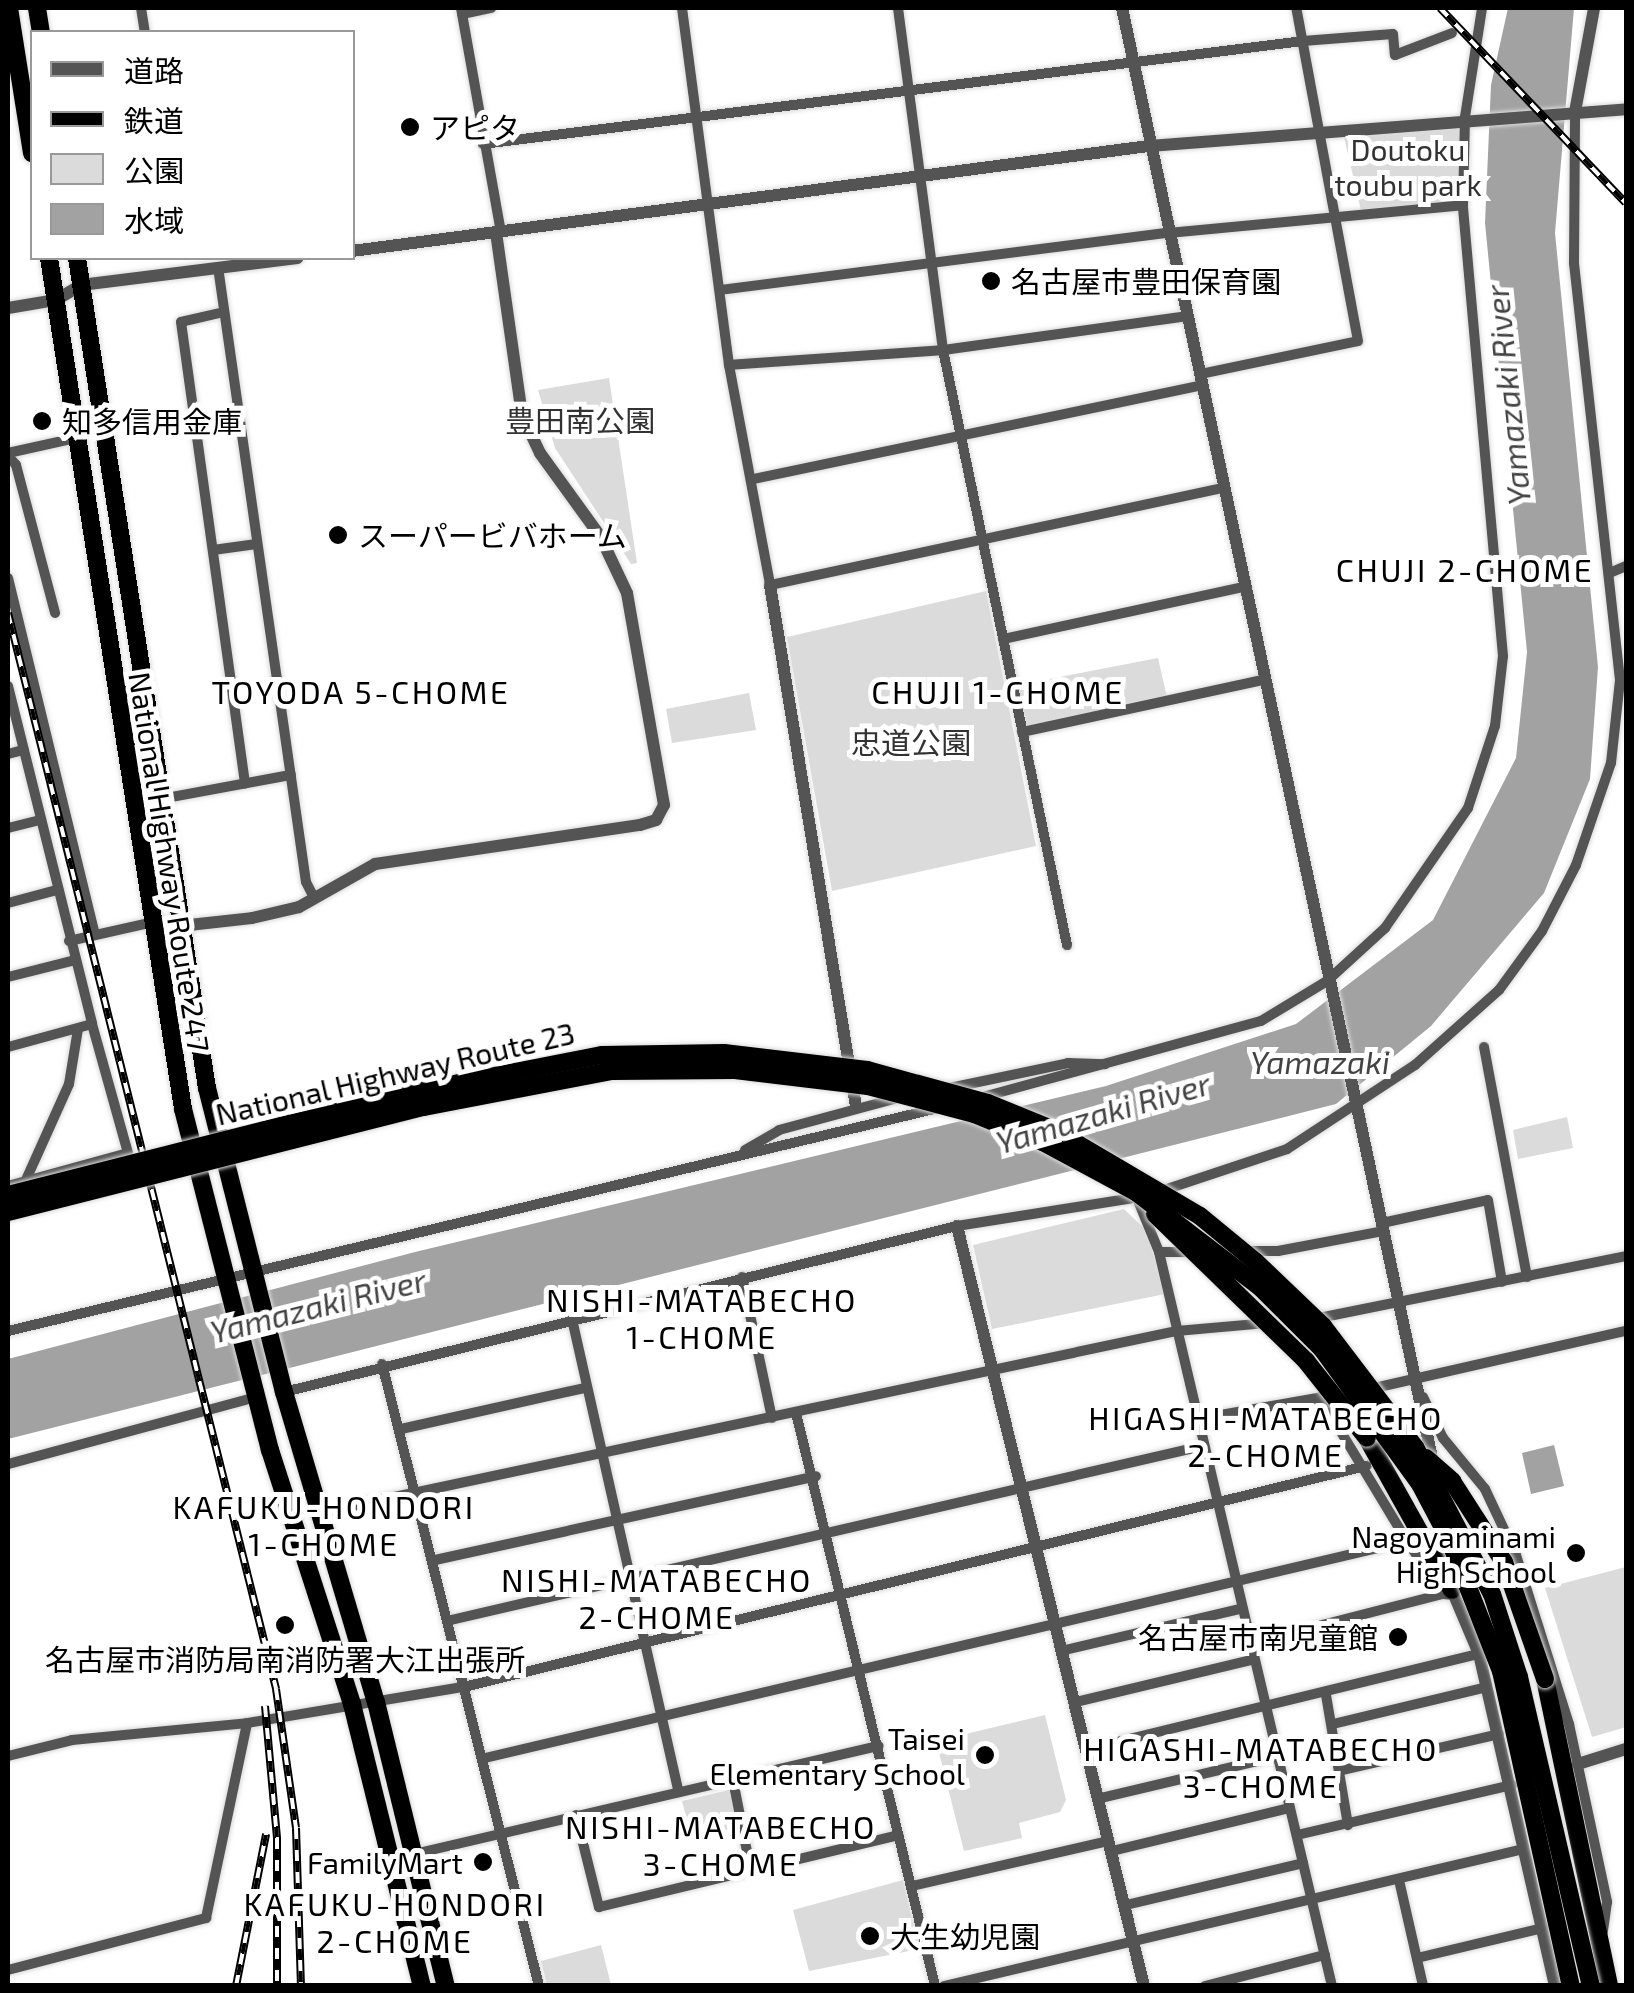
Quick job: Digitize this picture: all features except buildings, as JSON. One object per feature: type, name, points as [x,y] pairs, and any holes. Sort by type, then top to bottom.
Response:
[{"type":"highway","points":[[9,8],[30,140]]},
{"type":"highway","name":"National Highway Route 247","points":[[49,260],[182,1109],[255,1394],[352,1704],[422,1986]]},
{"type":"highway","name":"National Highway Route 247","points":[[76,260],[207,1088],[282,1387],[376,1702],[446,1986]]},
{"type":"highway","name":"National Highway Route 23","points":[[8,1195],[554,1062],[724,1053],[867,1070],[988,1103],[1054,1130],[1200,1216],[1322,1326],[1415,1448],[1492,1594],[1519,1677],[1591,1986]]},
{"type":"highway","name":"National Highway Route 23","points":[[8,1212],[540,1081],[687,1068],[804,1076],[926,1099],[1043,1142],[1205,1240],[1322,1350],[1420,1484],[1450,1539],[1501,1671],[1570,1986]]},
{"type":"highway","points":[[1136,1195],[1306,1361],[1366,1438],[1450,1593]]},
{"type":"highway","points":[[1415,1448],[1452,1482],[1486,1530],[1545,1678],[1609,1986]]},
{"type":"street","points":[[69,941],[153,922],[180,926],[252,918],[314,898],[375,864],[640,825],[656,820],[664,805],[627,593],[600,536],[540,453],[522,415],[498,233],[461,11],[491,8]]},
{"type":"street","points":[[682,8],[730,365],[753,479],[856,1107]]},
{"type":"street","points":[[898,8],[943,350],[1067,945]]},
{"type":"street","points":[[1122,8],[1327,984],[1423,1397],[1450,1593]]},
{"type":"street","points":[[753,479],[1201,380],[1358,340],[1339,217],[1296,8]]},
{"type":"street","points":[[8,1331],[229,1285],[736,1156],[1120,1064],[1261,1022],[1327,984],[1386,928],[1428,874],[1468,808],[1498,706],[1503,612],[1463,205],[1482,8]]},
{"type":"street","points":[[282,1387],[957,1226],[1098,1207],[1287,1149],[1355,1103],[1499,990],[1542,932],[1576,866],[1615,736],[1620,680],[1612,572],[1578,301],[1571,112],[1594,8]]},
{"type":"street","points":[[483,144],[1132,58],[1394,34],[1395,56],[1452,33]]},
{"type":"street","points":[[355,250],[1149,146],[1469,116],[1626,109]]},
{"type":"street","points":[[720,290],[1168,233],[1463,205]]},
{"type":"street","points":[[8,308],[56,300],[81,285],[183,264],[218,267],[279,260]]},
{"type":"street","points":[[218,267],[291,776],[314,898]]},
{"type":"street","points":[[224,312],[181,322],[245,784]]},
{"type":"street","points":[[730,365],[943,350],[1187,316]]},
{"type":"street","points":[[55,612],[16,465],[8,454],[76,438]]},
{"type":"street","points":[[770,585],[1223,488]]},
{"type":"street","points":[[213,550],[258,544]]},
{"type":"street","points":[[1612,572],[1626,566]]},
{"type":"street","points":[[8,578],[95,934]]},
{"type":"street","points":[[1003,638],[1243,587]]},
{"type":"street","points":[[1022,732],[1263,680]]},
{"type":"street","points":[[8,686],[69,941],[128,1154],[8,1186]]},
{"type":"street","points":[[8,754],[23,750]]},
{"type":"street","points":[[160,799],[291,776]]},
{"type":"street","points":[[8,828],[40,820]]},
{"type":"street","points":[[8,902],[57,890]]},
{"type":"street","points":[[8,976],[75,960]]},
{"type":"street","points":[[8,1047],[92,1024]]},
{"type":"street","points":[[24,1182],[69,1084],[78,1029]]},
{"type":"street","points":[[1484,1048],[1526,1277]]},
{"type":"street","points":[[736,1156],[779,1130],[856,1107],[1068,1063],[1120,1064]]},
{"type":"street","points":[[1136,1195],[1159,1252],[1251,1660],[1298,1835],[1332,1986]]},
{"type":"street","points":[[1159,1252],[1278,1250],[1488,1200],[1502,1282]]},
{"type":"street","points":[[957,1226],[1065,1650],[1144,1986]]},
{"type":"street","points":[[319,1513],[1176,1331],[1336,1317],[1626,1256]]},
{"type":"street","points":[[742,1277],[772,1418]]},
{"type":"street","points":[[572,1319],[613,1522],[678,1792]]},
{"type":"street","points":[[1197,1418],[1419,1380],[1626,1332]]},
{"type":"street","points":[[382,1364],[468,1686],[539,1986]]},
{"type":"street","points":[[401,1429],[586,1388]]},
{"type":"street","points":[[8,1464],[255,1394]]},
{"type":"street","points":[[1320,1397],[1366,1466],[1407,1542],[1450,1593],[1479,1654],[1555,1986]]},
{"type":"street","points":[[1423,1397],[1443,1438],[1484,1489],[1516,1555],[1578,1764],[1607,1902],[1601,1944]]},
{"type":"street","points":[[796,1413],[816,1476],[935,1986]]},
{"type":"street","points":[[451,1620],[626,1575],[1202,1446]]},
{"type":"street","points":[[8,1756],[72,1740],[247,1723],[468,1686],[644,1641],[1038,1551],[1366,1466]]},
{"type":"street","points":[[435,1560],[816,1476]]},
{"type":"street","points":[[485,1758],[1407,1542]]},
{"type":"street","points":[[1248,1644],[1450,1593]]},
{"type":"street","points":[[1065,1650],[1240,1609]]},
{"type":"street","points":[[1088,1749],[1265,1711],[1479,1654]]},
{"type":"street","points":[[1076,1702],[1251,1660]]},
{"type":"street","points":[[1333,1724],[1487,1686]]},
{"type":"street","points":[[1326,1695],[1343,1770]]},
{"type":"street","points":[[8,1970],[206,1918],[247,1723]]},
{"type":"street","points":[[1348,1825],[1336,1779],[1343,1770],[1499,1734]]},
{"type":"street","points":[[414,1854],[879,1746]]},
{"type":"street","points":[[1578,1764],[1626,1749]]},
{"type":"street","points":[[1101,1798],[1274,1757]]},
{"type":"street","points":[[733,1780],[750,1868]]},
{"type":"street","points":[[1298,1835],[1512,1786]]},
{"type":"street","points":[[912,1886],[1290,1808]]},
{"type":"street","points":[[576,1816],[599,1907],[898,1835]]},
{"type":"street","points":[[944,1986],[1523,1849]]},
{"type":"street","points":[[1126,1905],[1302,1863]]},
{"type":"street","points":[[1399,1880],[1423,1986]]},
{"type":"street","points":[[1417,1958],[1543,1928]]},
{"type":"street","points":[[1205,1986],[1325,1955]]},
{"type":"green space","name":"Doutoku toubu park","points":[[1465,117],[1463,205],[1362,215],[1342,128]]},
{"type":"green space","name":"豊田南公園","points":[[609,378],[637,563],[631,564],[555,448],[538,390]]},
{"type":"green space","name":"忠道公園","points":[[986,591],[1036,846],[832,891],[787,637]]},
{"type":"green space","points":[[1158,658],[1167,697],[1027,727],[1018,685]]},
{"type":"green space","points":[[749,693],[756,730],[672,743],[666,709]]},
{"type":"green space","points":[[1567,1117],[1573,1148],[1518,1159],[1513,1130]]},
{"type":"green space","points":[[1124,1209],[1146,1230],[1165,1294],[992,1329],[973,1245]]},
{"type":"green space","points":[[1626,1567],[1626,1727],[1592,1737],[1545,1588]]},
{"type":"green space","points":[[1045,1715],[1066,1800],[1060,1812],[1019,1823],[1022,1838],[964,1851],[936,1741]]},
{"type":"green space","points":[[733,1789],[741,1828],[691,1836],[682,1801]]},
{"type":"green space","points":[[903,1880],[919,1949],[809,1971],[793,1910]]},
{"type":"green space","points":[[601,1945],[611,1985],[547,1985],[541,1961]]},
{"type":"water","name":"Yamazaki","points":[[1508,8],[1574,8],[1555,233],[1598,667],[1590,779],[1544,893],[1431,1026],[1336,1104],[8,1439],[8,1359],[415,1252],[1106,1086],[1296,1024],[1433,920],[1516,758],[1527,652],[1485,223],[1491,85]]},
{"type":"water","points":[[1554,1445],[1564,1486],[1531,1494],[1522,1453]]},
{"type":"railway","points":[[1440,8],[1626,203]]},
{"type":"railway","points":[[8,613],[276,1689],[296,1828],[301,1986]]},
{"type":"railway","points":[[265,1706],[277,1838],[277,1986]]},
{"type":"railway","points":[[236,1986],[266,1834]]},
{"type":"place","name":"アピタ","points":[[410,127]]},
{"type":"place","name":"名古屋市豊田保育園","points":[[991,281]]},
{"type":"place","name":"知多信用金庫","points":[[42,421]]},
{"type":"place","name":"スーパービバホーム","points":[[338,535]]},
{"type":"place","name":"Nagoyaminami High School","points":[[1576,1553]]},
{"type":"place","name":"名古屋市消防局南消防署大江出張所","points":[[285,1625]]},
{"type":"place","name":"名古屋市南児童館","points":[[1398,1637]]},
{"type":"place","name":"Taisei Elementary School","points":[[985,1755]]},
{"type":"place","name":"FamilyMart","points":[[483,1862]]},
{"type":"place","name":"大生幼児園","points":[[870,1936]]},
{"type":"district","name":"CHUJI 2-CHOME","points":[[1465,569]]},
{"type":"district","name":"TOYODA 5-CHOME","points":[[361,691]]},
{"type":"district","name":"CHUJI 1-CHOME","points":[[998,691]]},
{"type":"district","name":"NISHI-MATABECHO 1-CHOME","points":[[702,1318]]},
{"type":"district","name":"HIGASHI-MATABECHO 2-CHOME","points":[[1266,1436]]},
{"type":"district","name":"KAFUKU-HONDORI 1-CHOME","points":[[324,1526]]},
{"type":"district","name":"NISHI-MATABECHO 2-CHOME","points":[[657,1598]]},
{"type":"district","name":"HIGASHI-MATABECHO 3-CHOME","points":[[1261,1768]]},
{"type":"district","name":"NISHI-MATABECHO 3-CHOME","points":[[721,1846]]},
{"type":"district","name":"KAFUKU-HONDORI 2-CHOME","points":[[395,1922]]},
{"type":"water label","name":"Yamazaki River","points":[[1507,395]]},
{"type":"water label","name":"Yamazaki River","points":[[1103,1112]]},
{"type":"water label","name":"Yamazaki River","points":[[318,1305]]}]
